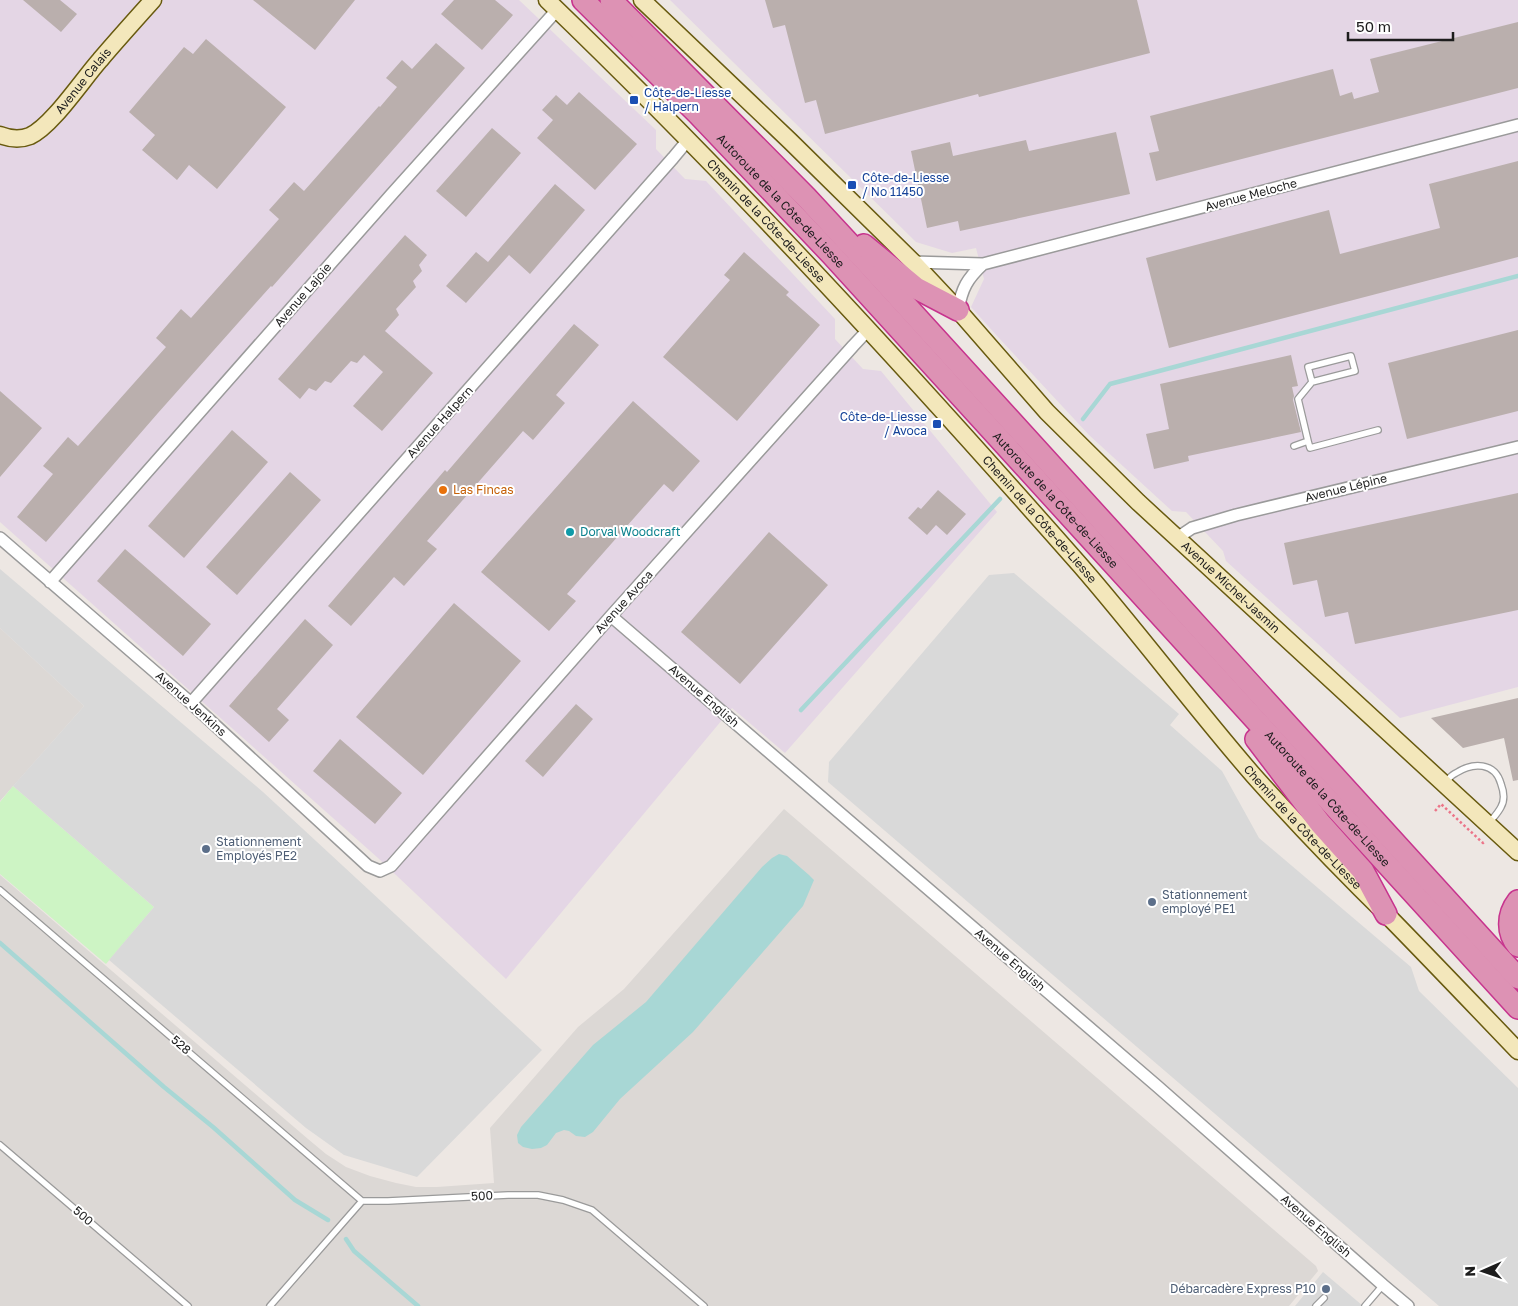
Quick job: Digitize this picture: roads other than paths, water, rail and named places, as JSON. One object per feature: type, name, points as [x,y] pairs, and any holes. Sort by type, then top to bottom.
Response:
[{"type":"highway","name":"Autoroute de la Côte-de-Liesse","points":[[583,0],[698,114],[825,248],[1518,1008]]},
{"type":"highway","name":"Autoroute de la Côte-de-Liesse","points":[[611,0],[806,197],[1518,978]]},
{"type":"highway","points":[[806,197],[916,288],[958,310]]},
{"type":"highway","points":[[1172,628],[1320,823],[1363,870],[1386,914]]},
{"type":"highway","points":[[1518,901],[1512,911],[1510,925],[1513,939],[1518,946]]},
{"type":"main road","name":"Avenue Calais","points":[[0,135],[20,138],[30,136],[39,130],[153,0]]},
{"type":"main road","points":[[642,0],[796,147],[913,262],[958,310]]},
{"type":"main road","name":"Chemin de la Côte-de-Liesse","points":[[552,5],[688,140],[868,330],[1007,482],[1082,568],[1254,776],[1350,879],[1518,1050]]},
{"type":"main road","name":"Avenue Michel-Jasmin","points":[[958,310],[1057,422],[1138,502],[1444,784],[1487,831],[1518,852]]},
{"type":"street","name":"Avenue Lajoie","points":[[50,582],[391,195],[552,5]]},
{"type":"street","name":"Avenue Meloche","points":[[913,262],[983,264],[1518,125]]},
{"type":"street","name":"Avenue Halpern","points":[[191,703],[688,140]]},
{"type":"street","points":[[958,310],[965,284],[983,264]]},
{"type":"street","name":"Avenue Avoca","points":[[380,871],[391,866],[611,616],[868,330]]},
{"type":"street","name":"Avenue Lépine","points":[[1177,538],[1192,528],[1236,515],[1518,447]]},
{"type":"street","name":"Avenue Jenkins","points":[[0,538],[191,703],[368,866],[380,871]]},
{"type":"street","name":"Avenue English","points":[[611,616],[1157,1086],[1408,1306]]},
{"type":"lane","points":[[1312,382],[1308,367],[1351,356],[1355,371],[1312,382],[1298,399],[1310,448],[1378,430]]},
{"type":"lane","points":[[1294,446],[1308,441]]},
{"type":"lane","points":[[1444,784],[1453,774],[1467,768],[1478,766],[1494,770],[1499,777],[1504,801],[1487,831]]},
{"type":"lane","name":"528","points":[[0,890],[362,1201]]},
{"type":"lane","name":"500","points":[[0,1145],[188,1306]]},
{"type":"lane","name":"500","points":[[362,1201],[508,1195],[538,1195],[563,1200],[592,1210],[704,1306]]},
{"type":"lane","points":[[270,1306],[362,1201]]},
{"type":"lane","points":[[1365,1306],[1382,1285]]},
{"type":"lane","points":[[1316,1306],[1324,1298]]},
{"type":"water","points":[[779,854],[787,856],[814,880],[803,906],[693,1032],[620,1099],[593,1132],[585,1137],[576,1136],[564,1130],[556,1133],[547,1145],[541,1148],[532,1149],[523,1147],[518,1143],[517,1135],[521,1127],[593,1045],[646,1002],[762,867]]},
{"type":"waterway","points":[[1083,419],[1110,384],[1518,276]]},
{"type":"waterway","points":[[801,710],[1000,499]]},
{"type":"waterway","points":[[0,943],[295,1200],[328,1220]]},
{"type":"waterway","points":[[346,1239],[354,1251],[418,1306]]},
{"type":"place","name":"Côte-de-Liesse / Halpern","points":[[634,100]]},
{"type":"place","name":"Côte-de-Liesse / No 11450","points":[[852,185]]},
{"type":"place","name":"Côte-de-Liesse / Avoca","points":[[937,424]]},
{"type":"place","name":"Las Fincas","points":[[443,490]]},
{"type":"place","name":"Dorval Woodcraft","points":[[570,532]]},
{"type":"place","name":"Stationnement Employés PE2","points":[[206,849]]},
{"type":"place","name":"Stationnement employé PE1","points":[[1152,902]]},
{"type":"place","name":"Débarcadère Express P10","points":[[1326,1289]]}]
